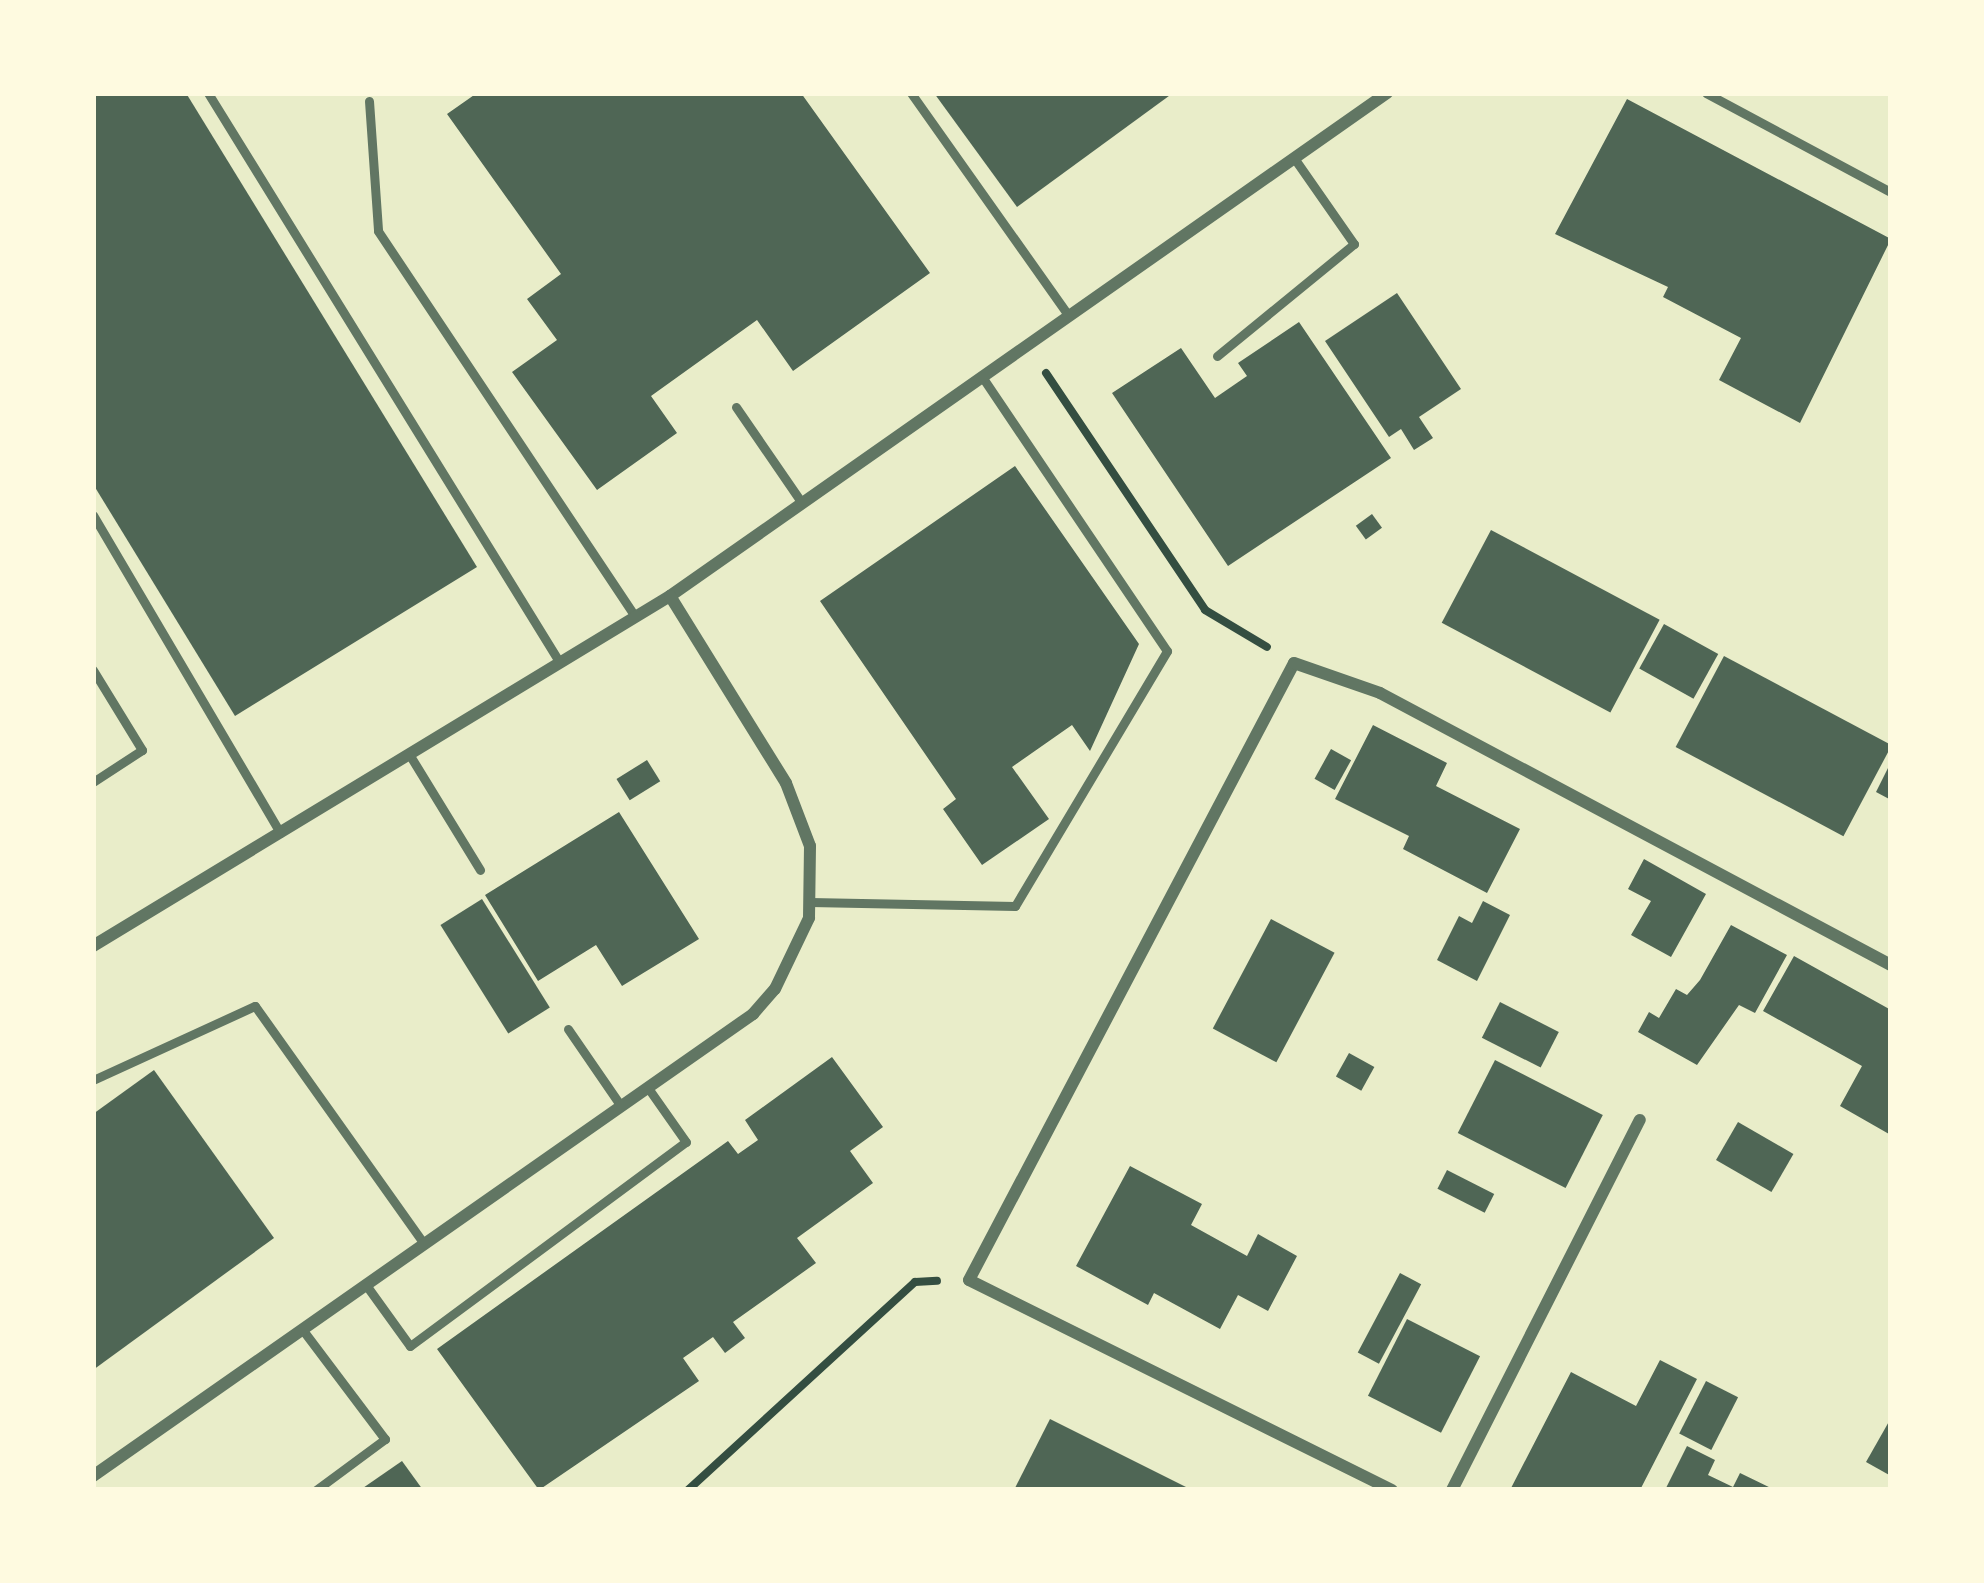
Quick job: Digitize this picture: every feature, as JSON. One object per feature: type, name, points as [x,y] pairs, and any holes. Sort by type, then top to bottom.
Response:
[{"type":"street","points":[[93,946],[670,596],[1387,93]]},
{"type":"street","points":[[93,1476],[648,1088],[764,1001],[794,959],[810,902],[810,846],[786,783],[670,596]]},
{"type":"street","points":[[1392,1490],[969,1280],[1294,663],[1380,693],[1891,965]]},
{"type":"street","points":[[1452,1490],[1640,1120]]},
{"type":"lane","points":[[208,93],[560,663]]},
{"type":"lane","points":[[911,93],[1069,316]]},
{"type":"lane","points":[[1706,93],[1891,192]]},
{"type":"lane","points":[[369,101],[378,231],[635,617]]},
{"type":"lane","points":[[1217,356],[1354,244],[1294,158]]},
{"type":"lane","points":[[810,902],[1015,906],[1167,651],[982,377]]},
{"type":"lane","points":[[736,407],[802,503]]},
{"type":"lane","points":[[93,514],[280,833]]},
{"type":"lane","points":[[93,670],[142,750],[93,782]]},
{"type":"lane","points":[[410,754],[480,870]]},
{"type":"lane","points":[[93,1080],[254,1006],[424,1244]]},
{"type":"lane","points":[[568,1029],[621,1106]]},
{"type":"lane","points":[[366,1285],[410,1346],[686,1142],[648,1088]]},
{"type":"lane","points":[[302,1329],[385,1439],[316,1490]]},
{"type":"path","points":[[1057,388],[1204,610],[1294,663]]},
{"type":"path","points":[[688,1490],[915,1282],[969,1280]]},
{"type":"building","points":[[93,93],[186,93],[477,567],[235,716],[93,484]]},
{"type":"building","points":[[477,93],[801,93],[930,273],[793,371],[757,320],[651,396],[677,433],[597,490],[512,372],[557,340],[527,299],[561,274],[447,114]]},
{"type":"building","points":[[934,93],[1173,93],[1017,207]]},
{"type":"building","points":[[1627,99],[1891,239],[1800,423],[1719,380],[1741,338],[1663,297],[1668,287],[1555,234]]},
{"type":"building","points":[[1397,293],[1461,389],[1419,417],[1433,438],[1414,450],[1401,429],[1389,437],[1325,341]]},
{"type":"building","points":[[1299,322],[1391,458],[1228,566],[1112,393],[1181,348],[1215,398],[1247,376],[1238,363]]},
{"type":"building","points":[[1015,466],[1139,644],[1090,751],[1072,725],[1012,767],[1049,819],[982,865],[943,809],[956,799],[820,601]]},
{"type":"building","points":[[1372,514],[1382,528],[1366,540],[1356,526]]},
{"type":"building","points":[[1491,530],[1660,620],[1610,712],[1442,623]]},
{"type":"building","points":[[1664,624],[1718,654],[1694,699],[1639,669]]},
{"type":"building","points":[[1724,656],[1891,745],[1843,836],[1676,747]]},
{"type":"building","points":[[1373,725],[1447,763],[1436,786],[1520,829],[1487,893],[1403,849],[1409,836],[1335,799]]},
{"type":"building","points":[[1331,749],[1351,760],[1335,790],[1315,779]]},
{"type":"building","points":[[647,760],[660,781],[630,800],[616,779]]},
{"type":"building","points":[[1891,762],[1891,800],[1876,792]]},
{"type":"building","points":[[619,812],[699,939],[622,986],[596,945],[538,981],[485,895]]},
{"type":"building","points":[[1644,859],[1706,894],[1671,957],[1631,935],[1651,901],[1628,889]]},
{"type":"building","points":[[482,899],[550,1008],[508,1034],[440,925]]},
{"type":"building","points":[[1483,901],[1510,915],[1477,981],[1437,960],[1459,916],[1472,923]]},
{"type":"building","points":[[1271,919],[1335,953],[1276,1062],[1213,1028]]},
{"type":"building","points":[[1731,925],[1787,955],[1755,1013],[1739,1005],[1697,1065],[1638,1032],[1649,1012],[1659,1018],[1676,989],[1687,995]]},
{"type":"building","points":[[1794,956],[1891,1010],[1889,1134],[1840,1106],[1862,1066],[1763,1011]]},
{"type":"building","points":[[1500,1002],[1559,1032],[1541,1068],[1482,1038]]},
{"type":"building","points":[[1349,1053],[1374,1067],[1361,1091],[1336,1077]]},
{"type":"building","points":[[832,1057],[883,1127],[850,1151],[873,1183],[797,1238],[816,1263],[733,1322],[745,1338],[725,1353],[713,1337],[683,1358],[699,1381],[539,1490],[437,1349],[728,1141],[738,1154],[758,1140],[745,1120]]},
{"type":"building","points":[[1495,1060],[1603,1115],[1566,1188],[1458,1133]]},
{"type":"building","points":[[154,1070],[274,1238],[93,1370],[93,1114]]},
{"type":"building","points":[[1738,1122],[1793,1154],[1771,1192],[1716,1160]]},
{"type":"building","points":[[1130,1166],[1202,1204],[1191,1225],[1247,1256],[1258,1234],[1297,1256],[1268,1311],[1238,1295],[1220,1329],[1154,1293],[1148,1305],[1076,1266]]},
{"type":"building","points":[[1447,1170],[1494,1194],[1485,1213],[1437,1189]]},
{"type":"building","points":[[1400,1273],[1421,1284],[1379,1364],[1358,1352]]},
{"type":"building","points":[[1407,1319],[1480,1356],[1441,1433],[1368,1396]]},
{"type":"building","points":[[1660,1360],[1697,1379],[1640,1490],[1510,1490],[1571,1372],[1636,1406]]},
{"type":"building","points":[[1706,1381],[1738,1397],[1711,1450],[1679,1434]]},
{"type":"building","points":[[1891,1418],[1891,1476],[1866,1462]]},
{"type":"building","points":[[1050,1419],[1192,1490],[1014,1490]]},
{"type":"building","points":[[1687,1446],[1715,1460],[1708,1475],[1733,1487],[1740,1473],[1775,1490],[1665,1490]]},
{"type":"building","points":[[402,1461],[423,1490],[360,1490]]}]
